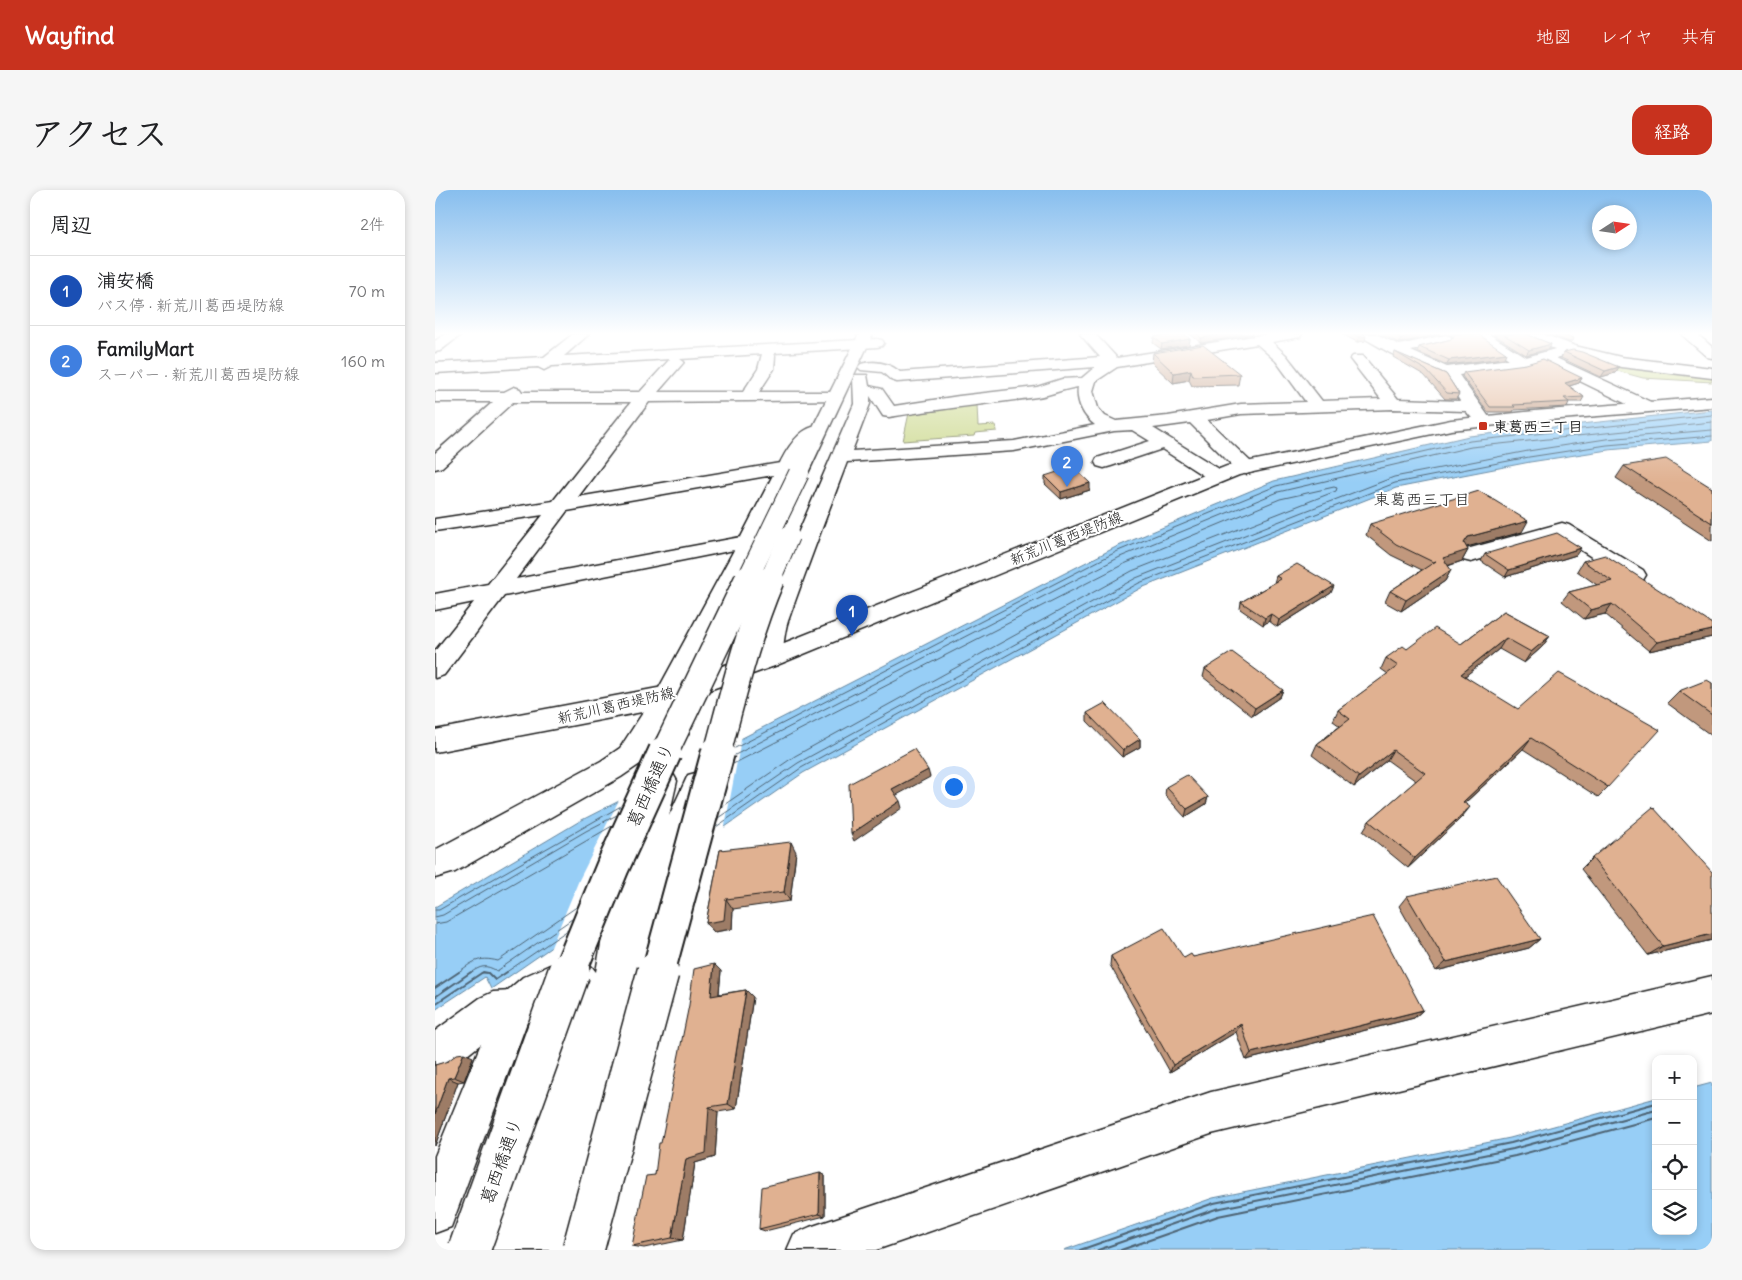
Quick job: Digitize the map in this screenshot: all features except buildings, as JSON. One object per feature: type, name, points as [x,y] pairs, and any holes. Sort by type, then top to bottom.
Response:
[{"type":"street","points":[[436,461],[523,383]]},
{"type":"street","points":[[435,669],[559,506],[656,383]]},
{"type":"street","points":[[749,397],[757,383]]},
{"type":"street","points":[[767,659],[810,468],[798,445],[819,431],[834,397],[843,383]]},
{"type":"street","points":[[435,864],[444,862],[611,769],[630,756],[699,641],[748,543],[862,404],[863,383]]},
{"type":"street","points":[[868,383],[889,412],[959,401],[1039,392],[1069,383]]},
{"type":"street","points":[[1087,383],[1085,390],[1088,406],[1099,421],[1114,426]]},
{"type":"street","points":[[1300,383],[1317,407]]},
{"type":"street","points":[[1377,383],[1393,404]]},
{"type":"street","points":[[1458,383],[1477,413]]},
{"type":"street","points":[[1600,383],[1647,407]]},
{"type":"street","points":[[435,397],[834,397]]},
{"type":"street","name":"新荒川葛西堤防線","points":[[435,741],[633,704],[668,695],[767,659],[1217,476],[1246,468],[1428,429],[1477,413],[1647,407],[1712,402]]},
{"type":"street","points":[[435,525],[810,468],[921,454],[1014,446],[1114,426],[1241,409],[1393,404],[1477,413]]},
{"type":"street","points":[[1189,417],[1195,418],[1246,468]]},
{"type":"street","points":[[1135,424],[1217,476]]},
{"type":"street","points":[[1103,462],[1163,443]]},
{"type":"street","points":[[560,1245],[726,725],[759,607],[810,468]]},
{"type":"street","name":"葛西橋通り","points":[[469,1250],[548,1028],[588,925],[676,727],[810,468]]},
{"type":"street","points":[[1471,555],[1562,529],[1654,587]]},
{"type":"street","points":[[435,602],[737,543],[748,543]]},
{"type":"street","points":[[593,1094],[663,862],[726,725]]},
{"type":"street","points":[[560,1245],[593,1094],[626,899],[649,834],[676,727]]},
{"type":"street","points":[[435,1211],[443,1172],[513,1010],[531,992],[556,980],[579,980],[589,992],[574,1033],[505,1250]]},
{"type":"street","points":[[810,1250],[1211,1113],[1712,995]]},
{"type":"street","points":[[443,1049],[493,1011],[513,1010]]},
{"type":"green space","points":[[982,400],[984,405],[977,405],[978,426],[996,425],[997,431],[975,433],[974,436],[903,441],[909,413]]},
{"type":"water","points":[[1712,410],[1712,441],[1608,450],[1530,462],[1396,488],[1141,588],[803,773],[491,989],[485,977],[435,1010],[435,907],[580,821],[1116,547],[1274,481],[1469,436]]},
{"type":"water","points":[[1712,1083],[1712,1250],[1064,1250],[1213,1198],[1510,1138],[1652,1099],[1652,1235],[1697,1235],[1697,1087]]},
{"type":"pier","points":[[742,735],[724,831],[549,952],[579,880],[620,798]]},
{"type":"place","name":"東葛西三丁目","points":[[1483,426]]},
{"type":"place","name":"FamilyMart","points":[[1067,487]]},
{"type":"place","name":"浦安橋","points":[[852,636]]},
{"type":"district","name":"東葛西三丁目","points":[[1422,499]]}]
